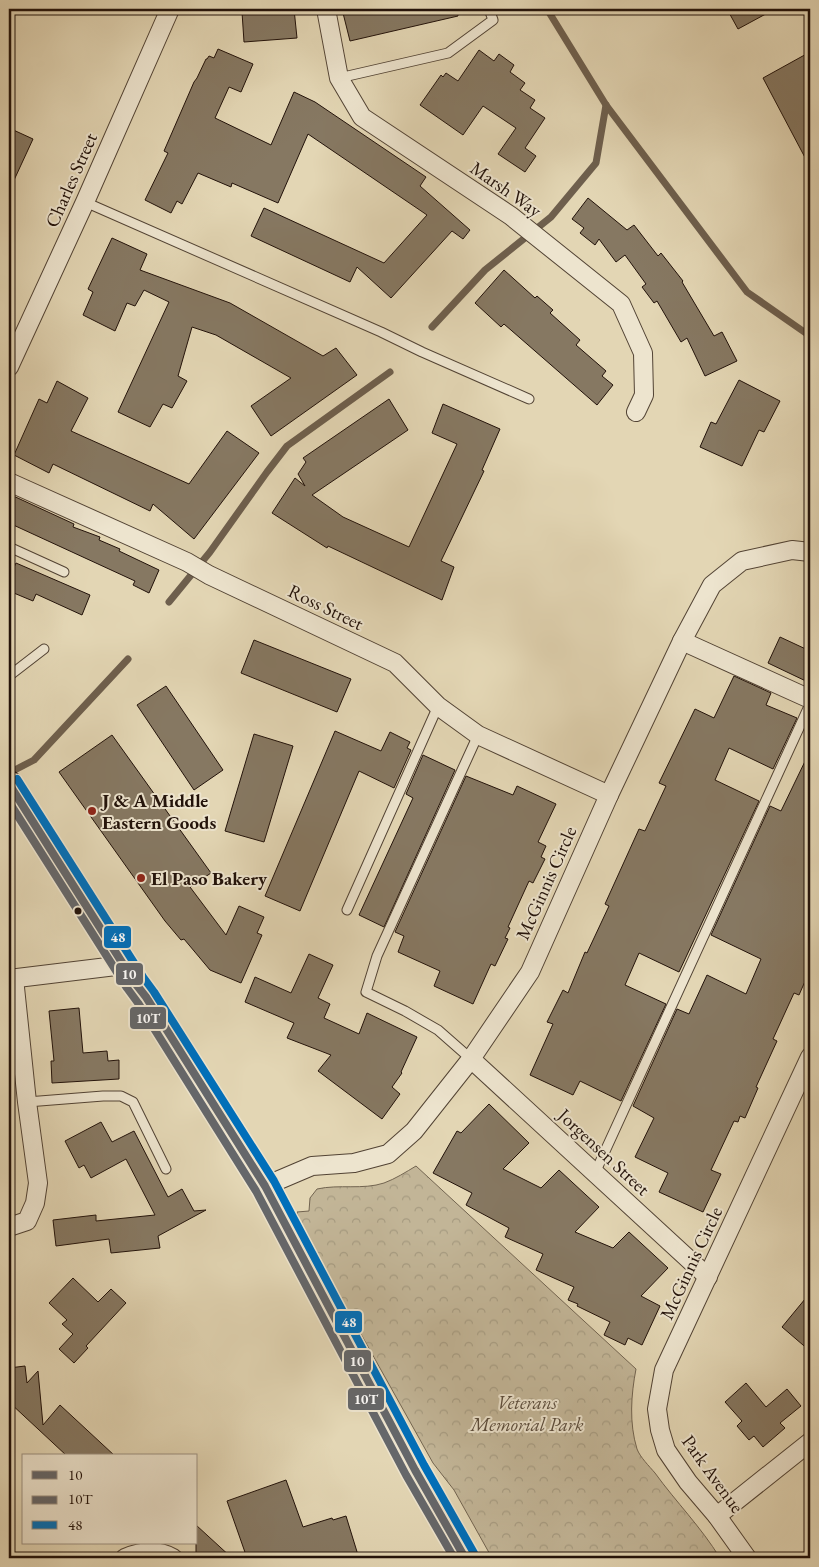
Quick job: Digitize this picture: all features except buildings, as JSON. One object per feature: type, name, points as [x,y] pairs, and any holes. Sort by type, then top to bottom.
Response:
[{"type":"main road","points":[[12,788],[265,1186],[415,1470],[465,1558]]},
{"type":"street","name":"Charles Street","points":[[9,367],[85,202],[170,9]]},
{"type":"street","name":"Marsh Way","points":[[326,9],[339,78],[362,117],[511,216],[621,304],[643,353],[644,395],[636,412]]},
{"type":"street","name":"Ross Street","points":[[9,482],[187,562],[209,575],[395,663],[438,706],[478,735],[609,795]]},
{"type":"street","name":"McGinnis Circle","points":[[265,1186],[312,1166],[354,1163],[388,1154],[414,1131],[471,1059],[530,972],[609,795],[682,640],[712,585],[742,561],[792,550],[810,552]]},
{"type":"street","points":[[682,640],[810,699]]},
{"type":"street","points":[[9,1226],[27,1221],[36,1203],[38,1183],[12,978],[124,965]]},
{"type":"street","name":"McGinnis Circle","points":[[657,1409],[664,1370],[810,1057]]},
{"type":"street","name":"Jorgensen Street","points":[[471,1059],[708,1277]]},
{"type":"street","name":"Park Avenue","points":[[657,1409],[660,1430],[666,1450],[688,1482],[717,1516],[748,1558]]},
{"type":"street","points":[[717,1516],[810,1442]]},
{"type":"street","points":[[125,1558],[139,1552],[164,1553],[173,1558]]},
{"type":"lane","points":[[339,78],[448,53],[493,20],[489,9]]},
{"type":"lane","points":[[807,9],[810,15]]},
{"type":"lane","points":[[85,202],[529,399]]},
{"type":"lane","points":[[9,547],[64,572]]},
{"type":"lane","points":[[9,676],[44,649]]},
{"type":"lane","points":[[595,1173],[810,704]]},
{"type":"lane","points":[[347,910],[438,706]]},
{"type":"lane","points":[[471,1059],[438,1030],[366,992],[377,956],[478,735]]},
{"type":"lane","points":[[27,1102],[121,1096],[132,1102],[166,1169]]},
{"type":"green space","name":"Veterans Memorial Park","points":[[416,1166],[636,1369],[632,1409],[634,1439],[637,1449],[720,1558],[492,1558],[454,1490],[433,1463],[300,1225],[297,1212],[309,1211],[310,1198],[317,1189],[376,1185],[392,1180]]},
{"type":"waterway","points":[[547,9],[606,105],[747,292],[810,336]]},
{"type":"waterway","points":[[432,327],[485,270],[551,217],[596,163],[606,105]]},
{"type":"waterway","points":[[169,602],[210,552],[287,446],[390,372]]},
{"type":"waterway","points":[[9,773],[34,760],[128,659]]},
{"type":"transit line","name":"48","points":[[17,779],[274,1181],[424,1465],[474,1553]]},
{"type":"transit line","name":"10","points":[[9,784],[265,1186],[415,1470],[465,1558]]},
{"type":"transit line","name":"10T","points":[[9,802],[256,1191],[406,1475],[454,1558]]},
{"type":"place","name":"J & A Middle Eastern Goods","points":[[92,811]]},
{"type":"place","name":"El Paso Bakery","points":[[141,878]]}]
